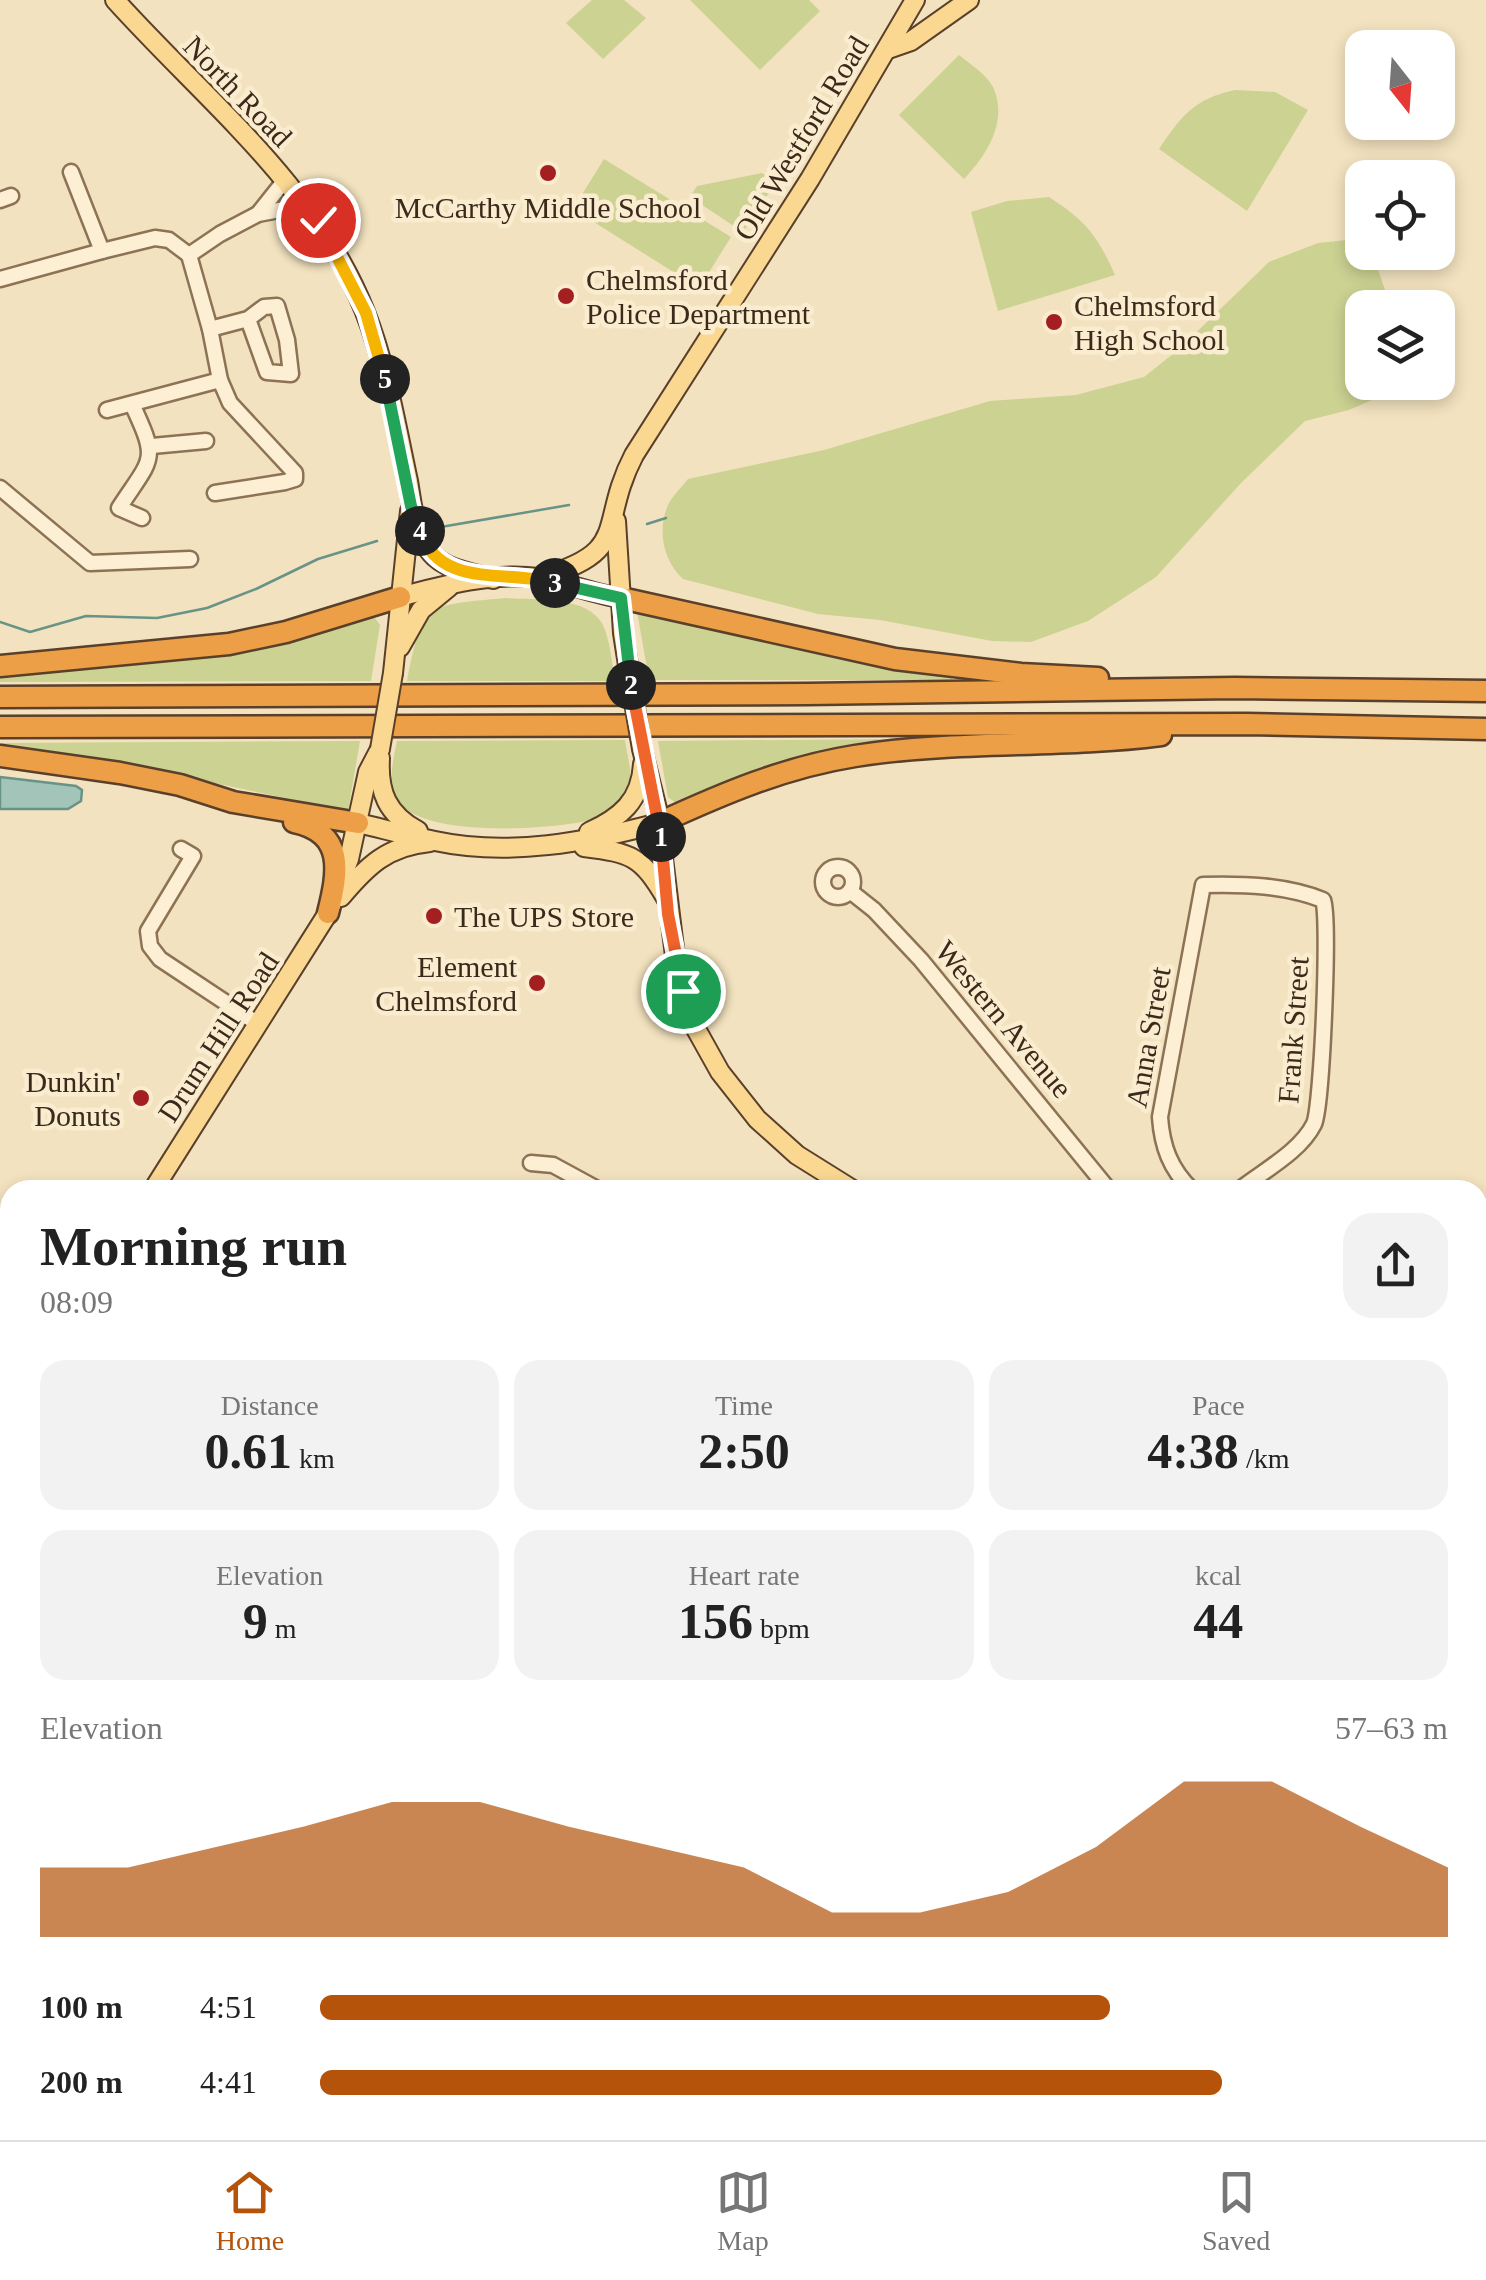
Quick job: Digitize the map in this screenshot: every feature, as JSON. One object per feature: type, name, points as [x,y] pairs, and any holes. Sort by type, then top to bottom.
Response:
[{"type":"highway","points":[[0,666],[229,644],[286,632],[400,597]]},
{"type":"highway","points":[[621,598],[932,664],[1235,688]]},
{"type":"highway","points":[[0,696],[807,694],[1235,688],[1486,691]]},
{"type":"highway","points":[[0,726],[1248,724],[1486,729]]},
{"type":"highway","points":[[659,823],[725,792],[782,773],[856,756],[1126,740],[1248,724]]},
{"type":"highway","points":[[0,756],[180,785],[312,827],[326,839],[334,854],[337,872],[328,913]]},
{"type":"highway","points":[[255,806],[358,824]]},
{"type":"main road","name":"North Road","points":[[114,0],[306,204],[346,269],[366,313],[383,370],[411,506],[431,554],[454,568],[493,579]]},
{"type":"main road","name":"Old Westford Road","points":[[538,578],[580,566],[596,555],[608,533],[622,476],[646,434],[810,178],[915,0]]},
{"type":"main road","points":[[888,49],[911,41],[969,0]]},
{"type":"main road","name":"North Road","points":[[395,665],[411,506]]},
{"type":"main road","name":"Old Westford Road","points":[[614,510],[621,598]]},
{"type":"main road","points":[[400,597],[452,584],[538,578],[621,598],[642,754],[666,866],[666,899],[683,991],[696,1028],[740,1100],[780,1141],[839,1180]]},
{"type":"main road","points":[[435,842],[404,824],[388,806],[379,779],[380,749],[395,665],[412,621],[452,584]]},
{"type":"main road","name":"Drum Hill Road","points":[[328,913],[345,872],[368,772],[380,749]]},
{"type":"main road","points":[[562,844],[607,824],[628,809],[639,788],[642,754]]},
{"type":"main road","points":[[358,824],[435,842],[506,847],[602,838],[659,823]]},
{"type":"main road","name":"Drum Hill Road","points":[[159,1180],[328,913],[378,857],[400,848],[435,842]]},
{"type":"main road","points":[[562,844],[625,852],[649,871],[666,899]]},
{"type":"street","points":[[72,172],[102,251]]},
{"type":"street","points":[[258,214],[285,180]]},
{"type":"street","points":[[189,256],[258,214],[306,204]]},
{"type":"street","points":[[0,279],[155,238],[169,240],[189,256],[220,380],[230,403],[295,473],[295,479],[284,482],[215,493]]},
{"type":"street","points":[[210,329],[248,319],[264,307],[277,306],[290,374],[267,372],[248,319]]},
{"type":"street","points":[[107,410],[220,380]]},
{"type":"street","points":[[132,404],[152,446],[148,464],[120,508],[142,518]]},
{"type":"street","points":[[152,446],[206,441]]},
{"type":"street","points":[[0,488],[90,563],[190,559]]},
{"type":"street","points":[[182,849],[192,856],[148,931],[150,946],[160,960],[258,1024]]},
{"type":"street","name":"Frank Street","points":[[1203,885],[1245,884],[1305,893],[1324,900],[1328,910],[1314,1123],[1289,1152],[1252,1180]]},
{"type":"street","name":"Anna Street","points":[[1182,1180],[1162,1144],[1160,1116],[1203,885]]},
{"type":"street","name":"Western Avenue","points":[[850,891],[874,910],[920,960],[1101,1180]]},
{"type":"street","points":[[532,1164],[553,1165],[581,1180]]},
{"type":"green space","points":[[592,0],[624,0],[646,18],[603,59],[566,23]]},
{"type":"green space","points":[[690,0],[809,0],[820,11],[760,70]]},
{"type":"green space","points":[[959,55],[990,82],[998,112],[987,149],[964,179],[899,115]]},
{"type":"green space","points":[[1235,90],[1275,92],[1308,110],[1247,211],[1159,149],[1190,110],[1209,98]]},
{"type":"green space","points":[[604,159],[731,237],[699,288],[573,209]]},
{"type":"green space","points":[[762,173],[776,182],[743,232],[690,197],[697,186]]},
{"type":"green space","points":[[1049,197],[1089,230],[1115,275],[998,311],[971,212],[1007,201]]},
{"type":"green space","points":[[1345,240],[1345,270],[1378,270],[1385,290],[1345,290],[1345,400],[1372,400],[1305,421],[1241,483],[1156,577],[1088,621],[1031,642],[992,641],[880,620],[818,614],[683,579],[671,563],[663,535],[665,515],[688,479],[824,450],[990,401],[1076,395],[1144,377],[1178,350],[1269,262],[1318,243]]},
{"type":"green space","points":[[505,598],[559,601],[596,615],[607,638],[615,681],[407,681],[418,635],[432,612],[443,606]]},
{"type":"green space","points":[[637,611],[858,660],[953,675],[952,680],[649,680]]},
{"type":"green space","points":[[369,617],[380,625],[371,681],[0,682],[0,674],[307,636]]},
{"type":"green space","points":[[1017,738],[880,745],[677,804],[668,797],[658,741]]},
{"type":"green space","points":[[625,740],[630,775],[627,794],[606,814],[580,822],[493,828],[434,821],[412,813],[398,801],[393,786],[397,741]]},
{"type":"green space","points":[[360,741],[348,811],[132,766],[0,748],[0,743]]},
{"type":"water","points":[[0,777],[76,786],[82,790],[81,801],[68,809],[0,809]]},
{"type":"waterway","points":[[435,528],[569,505]]},
{"type":"waterway","points":[[647,524],[666,518]]},
{"type":"waterway","points":[[0,622],[30,632],[86,616],[157,618],[207,608],[318,559],[377,541]]},
{"type":"place","name":"McCarthy Middle School","points":[[548,173]]},
{"type":"place","name":"Chelmsford Police Department","points":[[566,296]]},
{"type":"place","name":"Chelmsford High School","points":[[1054,322]]},
{"type":"place","name":"The UPS Store","points":[[434,916]]},
{"type":"place","name":"Element Chelmsford","points":[[537,983]]},
{"type":"place","name":"Dunkin' Donuts","points":[[141,1098]]},
{"type":"route","points":[[318,220],[366,313],[383,370],[411,506],[431,554],[454,568],[493,579],[538,578],[621,598],[623,633],[644,759],[655,798],[666,866],[668,914],[683,991]]}]
